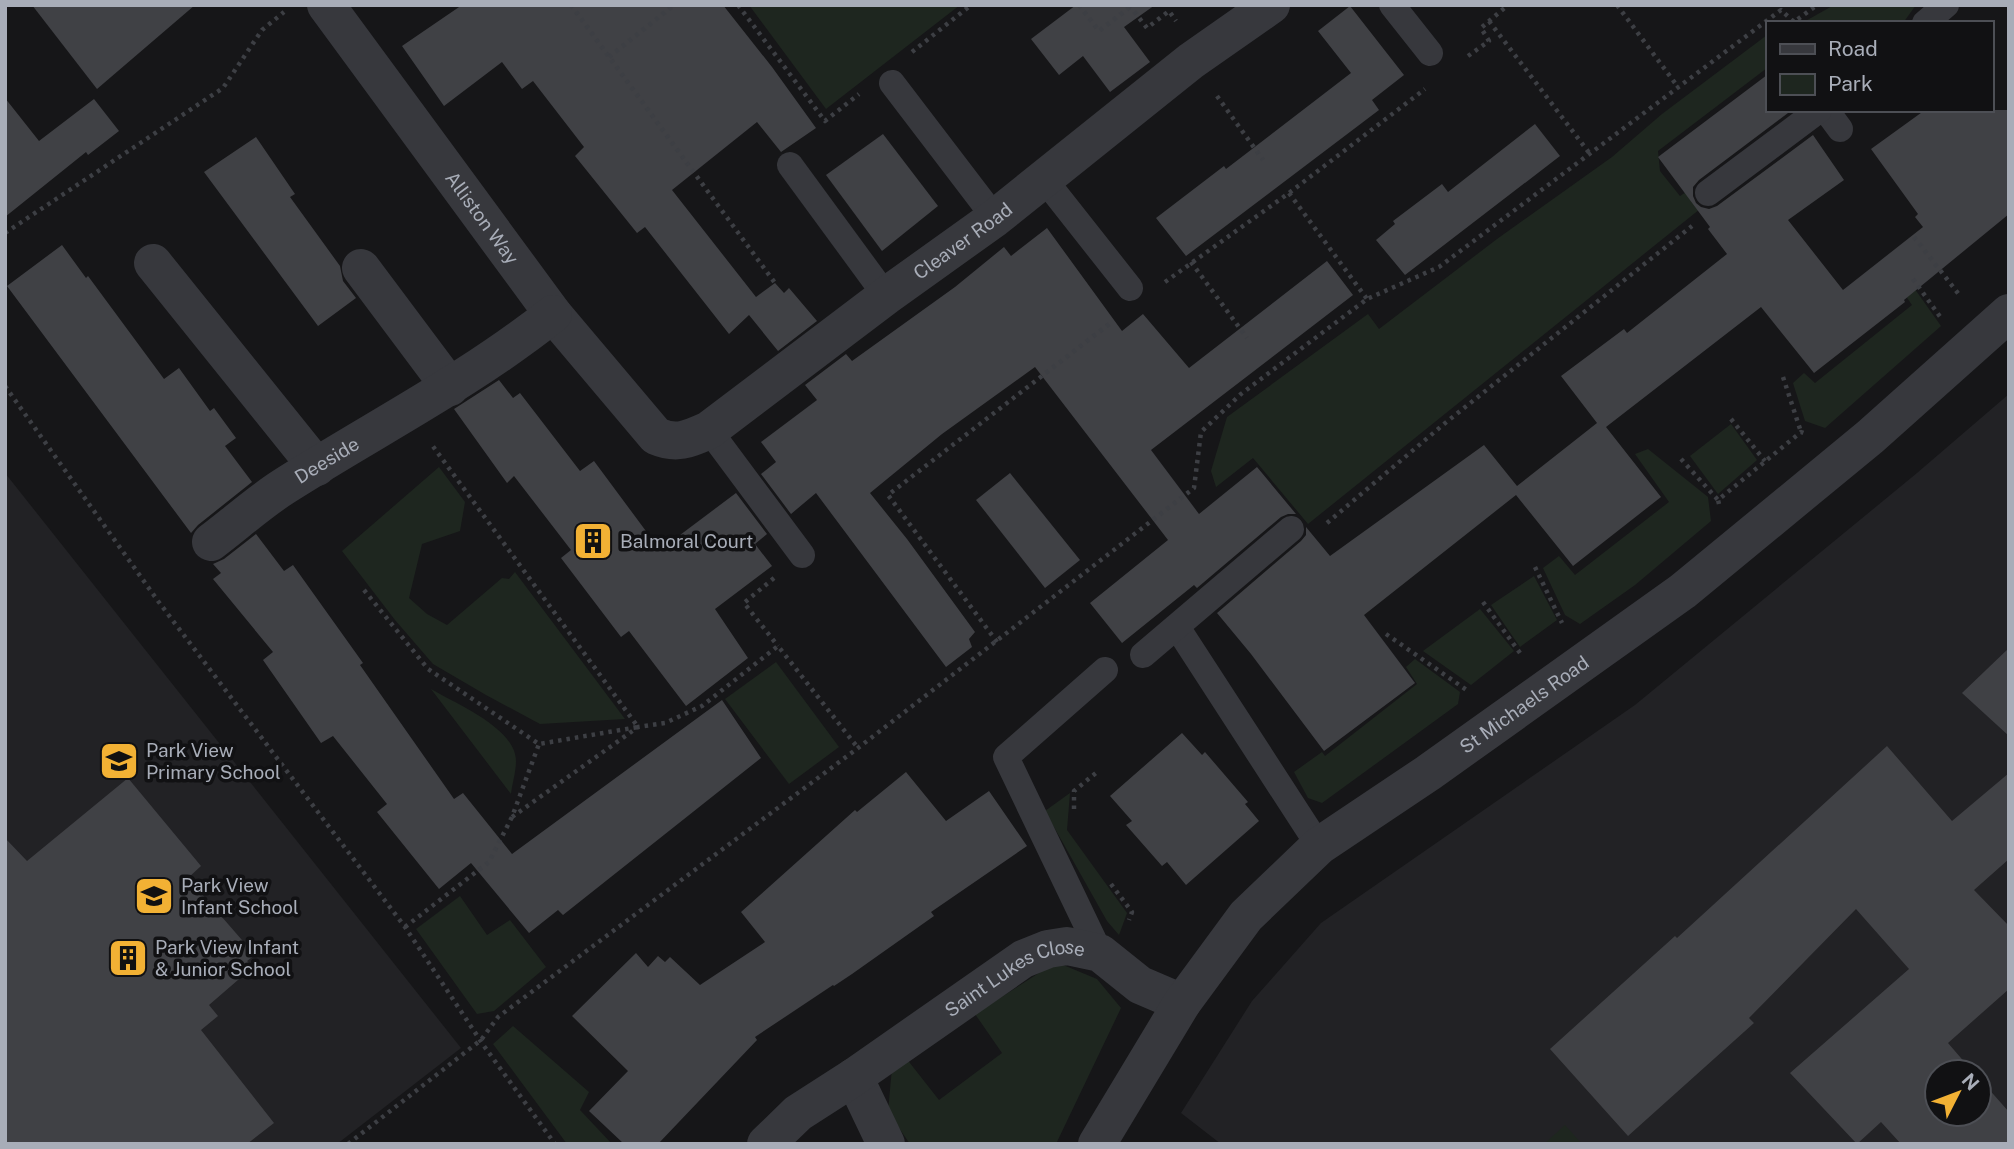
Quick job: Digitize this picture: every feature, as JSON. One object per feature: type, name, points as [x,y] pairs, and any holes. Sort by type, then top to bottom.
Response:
[{"type":"street","name":"Alliston Way","points":[[327,5],[553,314],[646,426]]},
{"type":"street","name":"Cleaver Road","points":[[646,426],[656,436],[669,442],[684,441],[709,430],[886,296],[995,218],[1191,61],[1271,5]]},
{"type":"street","points":[[153,264],[317,467]]},
{"type":"street","points":[[361,268],[450,387]]},
{"type":"street","name":"Deeside","points":[[211,542],[282,488],[450,387],[553,314]]},
{"type":"street","name":"St Michaels Road","points":[[1097,1144],[1182,1003],[1247,916],[1319,845],[1428,773],[1683,591],[1870,437],[1998,322]]},
{"type":"street","name":"Saint Lukes Close","points":[[766,1144],[798,1113],[1023,959],[1048,949],[1068,946],[1100,953],[1140,985],[1182,1003]]},
{"type":"street","points":[[854,1077],[886,1144]]},
{"type":"lane","points":[[1392,5],[1430,53]]},
{"type":"lane","points":[[1927,21],[1947,5]]},
{"type":"lane","points":[[892,83],[995,218]]},
{"type":"lane","points":[[1709,193],[1816,112]]},
{"type":"lane","points":[[790,165],[886,296]]},
{"type":"lane","points":[[1044,179],[1130,288]]},
{"type":"lane","points":[[709,430],[802,555]]},
{"type":"lane","points":[[1143,656],[1291,529]]},
{"type":"lane","points":[[1177,627],[1319,845]]},
{"type":"lane","points":[[1100,953],[1006,757],[1105,670]]},
{"type":"path","points":[[5,233],[223,88],[262,30],[293,5]]},
{"type":"path","points":[[571,5],[775,283]]},
{"type":"path","points":[[609,57],[674,5]]},
{"type":"path","points":[[738,5],[825,121]]},
{"type":"path","points":[[1079,5],[1099,31],[1130,7]]},
{"type":"path","points":[[1467,57],[1489,41],[1480,28],[1508,5]]},
{"type":"path","points":[[1617,5],[1678,87]]},
{"type":"path","points":[[1795,21],[1817,5]]},
{"type":"path","points":[[348,1144],[481,1040],[499,1017],[998,642],[1194,488],[1201,432],[1261,377],[1367,299],[1439,267],[1779,8],[1793,21]]},
{"type":"path","points":[[1489,21],[1590,154]]},
{"type":"path","points":[[1191,61],[1263,160]]},
{"type":"path","points":[[1160,285],[1289,193],[1433,83]]},
{"type":"path","points":[[1289,193],[1367,299]]},
{"type":"path","points":[[1291,529],[1311,536],[1444,424],[1706,215],[1709,193]]},
{"type":"path","points":[[1914,237],[1998,322]]},
{"type":"path","points":[[1191,262],[1247,338]]},
{"type":"path","points":[[998,642],[888,495],[1118,317]]},
{"type":"path","points":[[1783,377],[1801,432]]},
{"type":"path","points":[[5,386],[158,601],[405,927],[555,1144]]},
{"type":"path","points":[[409,413],[638,727]]},
{"type":"path","points":[[1731,419],[1765,461]]},
{"type":"path","points":[[1681,458],[1718,500]]},
{"type":"path","points":[[802,555],[744,603],[858,748]]},
{"type":"path","points":[[1535,568],[1564,628]]},
{"type":"path","points":[[364,590],[428,669],[539,744],[665,723],[702,706],[778,646]]},
{"type":"path","points":[[1483,602],[1520,653]]},
{"type":"path","points":[[1386,634],[1468,691]]},
{"type":"path","points":[[512,817],[638,727]]},
{"type":"path","points":[[405,927],[489,862],[512,817],[539,744]]},
{"type":"shaded area","points":[[2009,394],[2009,1144],[1221,1144],[1181,1113],[1252,1001],[1321,923],[1635,705]]},
{"type":"shaded area","name":"Park View Primary School","points":[[5,473],[461,1048],[337,1144],[5,1144]]},
{"type":"green space","points":[[749,5],[960,5],[826,109]]},
{"type":"green space","points":[[1834,5],[1916,5],[1904,21],[1806,21]]},
{"type":"green space","points":[[1766,36],[1766,69],[1658,151],[1660,171],[1680,196],[1686,192],[1700,209],[1308,524],[1253,458],[1216,487],[1211,471],[1227,417],[1368,314],[1379,329],[1497,239],[1612,157],[1662,114]]},
{"type":"green space","points":[[1912,285],[1941,326],[1825,428],[1805,421],[1793,383],[1804,373],[1815,383],[1912,305],[1903,292]]},
{"type":"green space","points":[[1731,424],[1757,460],[1718,494],[1690,456]]},
{"type":"green space","points":[[1648,449],[1708,497],[1711,521],[1635,585],[1580,624],[1565,615],[1543,568],[1559,556],[1575,575],[1669,502],[1635,454]]},
{"type":"green space","points":[[439,467],[465,502],[460,531],[422,544],[409,598],[427,614],[447,625],[502,578],[509,579],[515,572],[625,719],[540,724],[433,664],[342,551]]},
{"type":"green space","points":[[1534,576],[1557,620],[1520,647],[1491,605]]},
{"type":"green space","points":[[1480,609],[1514,651],[1471,685],[1423,651]]},
{"type":"green space","points":[[1415,659],[1460,692],[1458,704],[1322,803],[1308,798],[1294,772],[1322,752],[1325,756],[1417,684],[1406,667]]},
{"type":"green space","points":[[776,662],[839,747],[789,784],[725,699]]},
{"type":"green space","points":[[431,689],[483,718],[506,738],[516,761],[511,794]]},
{"type":"green space","points":[[1070,793],[1067,830],[1127,913],[1119,935],[1107,921],[1045,811]]},
{"type":"green space","points":[[460,896],[487,935],[510,920],[546,967],[494,1011],[477,1014],[416,929]]},
{"type":"green space","points":[[1056,962],[1097,979],[1121,1008],[1056,1144],[910,1144],[888,1112],[892,1068],[906,1058],[939,1100],[1002,1053],[975,1014]]},
{"type":"green space","points":[[513,1026],[589,1092],[580,1110],[612,1144],[567,1144],[493,1044]]},
{"type":"green space","points":[[1565,1125],[1582,1144],[1544,1144]]},
{"type":"building","points":[[32,5],[195,5],[97,89]]},
{"type":"building","points":[[462,5],[723,5],[816,128],[781,152],[757,122],[672,190],[756,297],[775,283],[784,293],[789,288],[817,321],[778,351],[749,315],[729,334],[645,227],[637,233],[575,156],[584,147],[533,81],[522,89],[502,62],[444,106],[402,46]]},
{"type":"building","points":[[1076,5],[1155,5],[1124,27],[1150,62],[1110,92],[1083,56],[1059,75],[1031,39]]},
{"type":"building","points":[[1350,6],[1404,75],[1372,100],[1379,110],[1186,256],[1156,218],[1224,166],[1226,169],[1351,73],[1318,31]]},
{"type":"building","points":[[1766,76],[1766,112],[1789,112],[1699,180],[1693,187],[1693,196],[1701,207],[1709,209],[1717,206],[1813,135],[1844,180],[1788,220],[1843,290],[1923,227],[1915,217],[1918,214],[1871,149],[1922,112],[2009,110],[2009,214],[1904,300],[1905,302],[1814,373],[1761,307],[1606,427],[1661,497],[1573,566],[1516,495],[1364,615],[1415,683],[1324,751],[1217,613],[1301,541],[1306,535],[1306,527],[1330,556],[1484,445],[1517,486],[1597,423],[1561,376],[1624,329],[1627,333],[1727,254],[1658,157]]},
{"type":"building","points":[[5,98],[39,141],[94,99],[119,131],[88,155],[86,152],[5,217]]},
{"type":"building","points":[[1535,124],[1560,156],[1405,275],[1376,240],[1395,224],[1393,221],[1442,184],[1448,192]]},
{"type":"building","points":[[883,134],[938,206],[882,251],[826,175]]},
{"type":"building","points":[[256,137],[295,194],[290,197],[340,266],[343,281],[356,298],[318,326],[204,172]]},
{"type":"building","points":[[1047,228],[1122,331],[1143,314],[1189,368],[1327,261],[1353,295],[1151,450],[1199,514],[1257,467],[1296,514],[1281,517],[1197,588],[1194,585],[1122,643],[1090,603],[1168,540],[1035,367],[942,434],[870,493],[975,632],[969,639],[972,647],[946,667],[816,493],[791,514],[761,474],[776,462],[761,442],[817,400],[805,385],[846,354],[852,361],[955,287],[1004,247],[1011,256]]},
{"type":"building","points":[[62,245],[164,379],[179,368],[210,411],[214,408],[236,438],[225,446],[252,482],[191,533],[7,286]]},
{"type":"building","name":"Balmoral Court","points":[[499,380],[513,398],[520,393],[580,471],[594,461],[660,550],[736,493],[767,534],[755,544],[772,566],[715,609],[748,658],[686,706],[629,631],[621,637],[561,558],[571,550],[514,476],[507,483],[454,409]]},
{"type":"building","points":[[1010,473],[1080,560],[1045,588],[976,500]]},
{"type":"building","points":[[256,534],[284,571],[293,565],[363,663],[360,665],[454,799],[463,793],[512,854],[722,700],[761,758],[563,915],[558,910],[529,933],[471,863],[439,889],[377,812],[387,804],[333,736],[321,743],[263,660],[273,652],[213,579],[221,573],[213,564],[224,559]]},
{"type":"building","points":[[2009,648],[2009,736],[1962,693]]},
{"type":"building","points":[[1182,733],[1202,755],[1205,752],[1248,802],[1245,804],[1259,821],[1186,885],[1167,862],[1162,866],[1126,825],[1132,821],[1110,796]]},
{"type":"building","points":[[1887,746],[1952,821],[2009,773],[2009,859],[1974,890],[2009,926],[2009,989],[1948,1043],[1961,1058],[1923,1058],[1923,1128],[1993,1128],[1993,1094],[2009,1112],[2009,1144],[1901,1144],[1881,1122],[1857,1144],[1790,1073],[1909,969],[1856,909],[1749,1018],[1754,1023],[1628,1136],[1550,1049],[1675,936],[1677,938]]},
{"type":"building","points":[[906,772],[946,821],[989,791],[1027,846],[931,912],[934,916],[852,974],[755,1037],[757,1040],[658,1144],[624,1144],[589,1111],[628,1071],[572,1016],[636,953],[648,967],[658,956],[665,962],[670,957],[700,985],[765,942],[741,912],[855,810],[857,812]]},
{"type":"building","name":"Park View Infant & Junior School","points":[[128,778],[201,866],[188,878],[255,955],[247,961],[253,967],[209,1005],[218,1016],[201,1030],[274,1123],[247,1144],[5,1144],[5,838],[27,861]]},
{"type":"place","name":"Balmoral Court","points":[[593,541]]},
{"type":"place","name":"Park View Primary School","points":[[119,761]]},
{"type":"place","name":"Park View Infant School","points":[[154,896]]},
{"type":"place","name":"Park View Infant & Junior School","points":[[128,958]]}]
